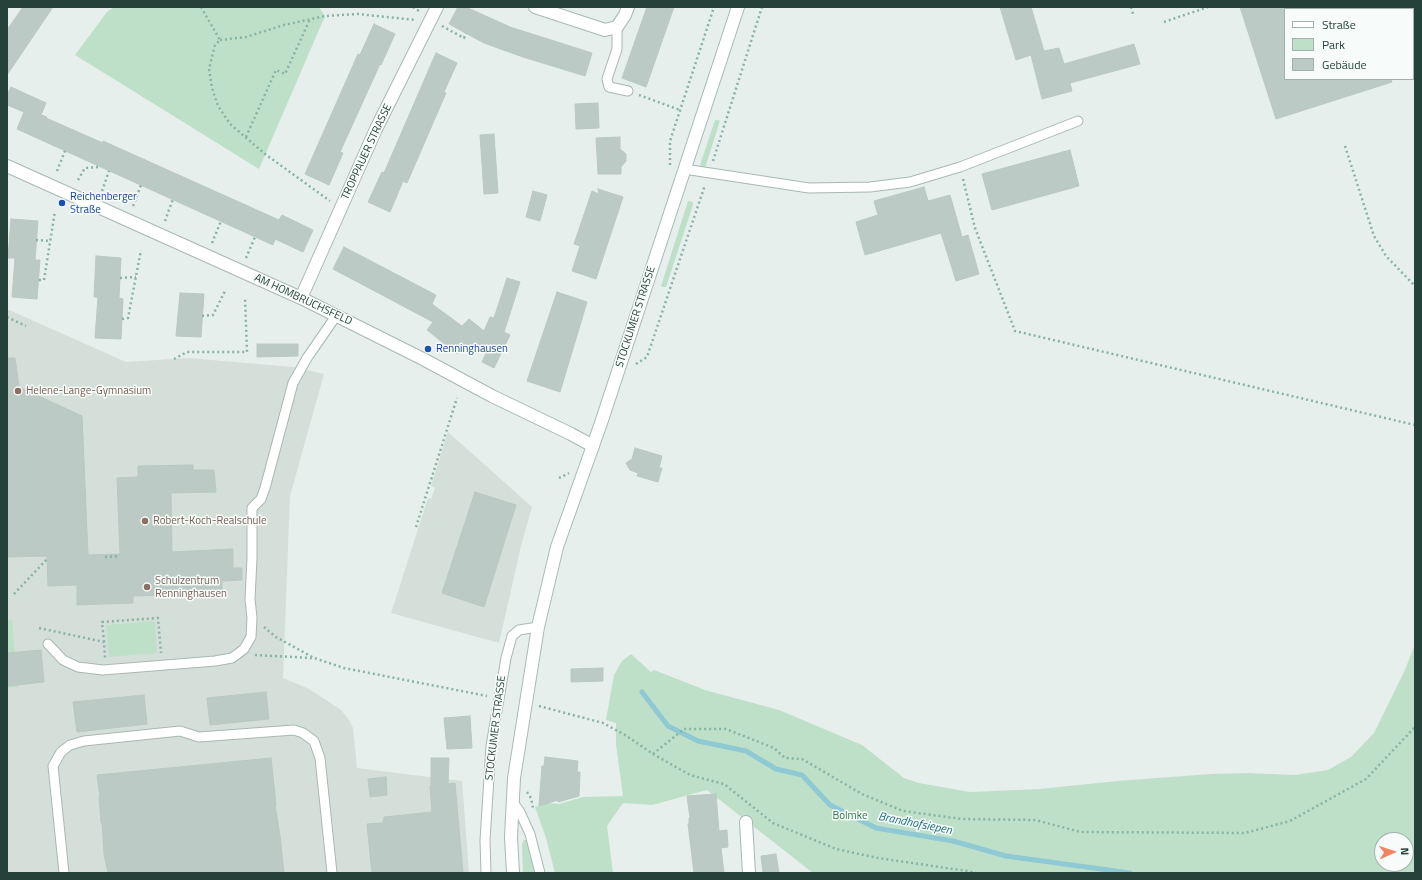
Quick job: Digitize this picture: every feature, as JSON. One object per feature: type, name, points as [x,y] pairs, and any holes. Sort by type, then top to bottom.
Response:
[{"type":"street","name":"TROPPAUER STRASSE","points":[[301,298],[426,21],[437,7]]},
{"type":"street","points":[[534,7],[605,30],[617,27],[628,7]]},
{"type":"street","name":"STOCKUMER STRASSE","points":[[513,873],[511,837],[514,778],[538,627],[557,547],[593,446],[738,7]]},
{"type":"street","name":"AM HOMBRUCHSFELD","points":[[7,166],[301,298],[593,446]]},
{"type":"street","points":[[746,822],[749,873]]},
{"type":"lane","points":[[617,27],[617,49],[607,79],[609,87],[628,91]]},
{"type":"lane","points":[[684,169],[809,188],[870,187],[910,182],[960,167],[1078,121]]},
{"type":"lane","points":[[48,644],[63,660],[78,667],[103,670],[214,661],[232,658],[244,649],[251,637],[252,618],[250,599],[252,508],[261,499],[265,488],[293,383],[307,358],[336,316]]},
{"type":"lane","name":"STOCKUMER STRASSE","points":[[486,873],[485,840],[491,746],[506,658],[512,636],[519,630],[538,627]]},
{"type":"lane","points":[[64,873],[54,766],[61,752],[70,745],[84,741],[180,731],[198,737],[294,730],[303,732],[314,742],[320,758],[332,873]]},
{"type":"lane","points":[[512,801],[520,812],[530,834],[540,873]]},
{"type":"path","points":[[200,7],[220,40]]},
{"type":"path","points":[[670,141],[714,7]]},
{"type":"path","points":[[647,357],[702,198],[762,7]]},
{"type":"path","points":[[1131,7],[1134,14]]},
{"type":"path","points":[[1164,22],[1208,7]]},
{"type":"path","points":[[335,204],[265,154],[230,124],[218,106],[212,88],[209,68],[215,45],[220,40],[246,37],[284,25],[310,19],[325,16],[358,14],[426,21],[464,38],[466,33]]},
{"type":"path","points":[[246,137],[276,70],[285,74],[310,19]]},
{"type":"path","points":[[628,91],[680,110]]},
{"type":"path","points":[[1345,146],[1374,236],[1386,256],[1415,286]]},
{"type":"path","points":[[57,171],[64,151]]},
{"type":"path","points":[[78,180],[85,168],[98,167]]},
{"type":"path","points":[[960,167],[975,228],[1015,331],[1415,424]]},
{"type":"path","points":[[102,191],[109,171]]},
{"type":"path","points":[[133,206],[141,185]]},
{"type":"path","points":[[165,220],[173,199]]},
{"type":"path","points":[[39,280],[44,280],[55,211]]},
{"type":"path","points":[[212,243],[221,221]]},
{"type":"path","points":[[246,258],[255,237]]},
{"type":"path","points":[[36,240],[50,241]]},
{"type":"path","points":[[122,319],[128,318],[141,250]]},
{"type":"path","points":[[120,278],[136,277]]},
{"type":"path","points":[[202,316],[213,315],[226,289]]},
{"type":"path","points":[[174,359],[187,352],[247,352],[245,297]]},
{"type":"path","points":[[7,317],[26,326]]},
{"type":"path","points":[[416,527],[457,398]]},
{"type":"path","points":[[559,478],[569,473]]},
{"type":"path","points":[[105,557],[120,556]]},
{"type":"path","points":[[14,594],[48,558]]},
{"type":"path","points":[[112,659],[105,660],[102,622],[158,618],[161,655]]},
{"type":"path","points":[[252,618],[276,636],[314,658],[344,668],[499,698]]},
{"type":"path","points":[[39,628],[104,642]]},
{"type":"path","points":[[237,654],[314,658]]},
{"type":"path","points":[[540,706],[603,723],[625,735],[652,754],[690,775],[724,784],[773,823],[836,849],[878,858],[976,873]]},
{"type":"path","points":[[652,754],[684,729],[726,729],[774,748],[785,758],[802,759],[862,794],[903,811],[962,819],[1035,820],[1081,832],[1245,834],[1290,821],[1366,779],[1415,727]]},
{"type":"shaded area","points":[[7,309],[126,362],[188,358],[293,367],[324,374],[290,496],[283,678],[305,687],[341,710],[353,728],[357,768],[462,781],[469,873],[7,873]]},
{"type":"shaded area","points":[[448,432],[532,507],[521,546],[499,643],[391,613],[428,498],[431,499],[435,488],[431,486]]},
{"type":"green space","points":[[114,7],[319,7],[325,16],[259,169],[75,55],[107,12]]},
{"type":"green space","points":[[715,120],[720,121],[705,168],[700,165]]},
{"type":"green space","points":[[688,201],[693,202],[693,205],[666,287],[662,287],[661,286]]},
{"type":"green space","points":[[12,620],[18,687],[7,688],[7,621]]},
{"type":"green space","points":[[155,621],[157,653],[109,657],[106,625]]},
{"type":"green space","name":"Bolmke","points":[[1415,644],[1415,873],[813,873],[707,790],[652,805],[623,803],[607,826],[613,873],[555,873],[546,838],[535,807],[549,803],[559,804],[583,797],[623,796],[616,744],[616,723],[606,720],[614,675],[622,661],[631,654],[651,672],[654,670],[705,690],[779,710],[862,745],[904,778],[919,783],[970,792],[1040,789],[1117,781],[1211,774],[1247,773],[1295,775],[1328,770],[1351,757],[1374,733],[1405,670]]},
{"type":"green space","points":[[524,840],[526,840],[529,844],[535,873],[523,873],[522,844]]},
{"type":"building","points":[[23,7],[53,7],[7,75],[7,30]]},
{"type":"building","points":[[458,7],[466,7],[510,27],[592,53],[585,76],[484,43],[449,24]]},
{"type":"building","points":[[647,7],[674,7],[646,87],[622,78]]},
{"type":"building","points":[[1000,7],[1031,7],[1044,51],[1059,48],[1064,64],[1134,44],[1140,64],[1070,83],[1072,91],[1042,99],[1031,55],[1016,60]]},
{"type":"building","points":[[1240,7],[1285,7],[1284,80],[1391,80],[1392,82],[1276,119]]},
{"type":"building","points":[[374,24],[395,34],[340,152],[343,153],[329,185],[305,174],[358,54],[360,55]]},
{"type":"building","points":[[436,53],[457,63],[444,92],[446,93],[407,183],[403,181],[390,212],[368,202],[382,172],[384,173]]},
{"type":"building","points":[[11,87],[46,103],[41,115],[47,117],[46,118],[103,143],[103,141],[279,220],[282,215],[313,230],[303,252],[275,239],[273,245],[17,129],[24,112],[7,105],[7,95]]},
{"type":"building","points":[[598,103],[599,128],[576,129],[575,104]]},
{"type":"building","points":[[494,134],[498,193],[484,194],[480,135]]},
{"type":"building","points":[[620,137],[620,149],[626,154],[626,161],[621,167],[621,174],[598,174],[596,138]]},
{"type":"building","points":[[1070,150],[1079,186],[992,210],[982,174]]},
{"type":"building","points":[[924,187],[928,201],[950,195],[962,237],[968,235],[979,274],[956,281],[941,233],[865,255],[856,222],[878,215],[874,201]]},
{"type":"building","points":[[598,189],[623,197],[596,279],[572,271],[580,246],[574,244],[592,191],[599,194]]},
{"type":"building","points":[[533,191],[547,195],[540,221],[526,217]]},
{"type":"building","points":[[11,219],[38,221],[35,260],[40,260],[37,299],[12,297],[15,258],[8,258]]},
{"type":"building","points":[[344,247],[436,295],[432,304],[462,326],[469,319],[484,331],[490,317],[494,318],[507,278],[520,282],[504,332],[510,335],[494,368],[482,362],[486,353],[465,344],[457,354],[427,330],[433,322],[333,269]]},
{"type":"building","points":[[96,256],[121,258],[119,298],[123,299],[121,339],[95,338],[98,297],[94,297]]},
{"type":"building","points":[[557,292],[587,302],[560,392],[527,381]]},
{"type":"building","points":[[180,293],[204,294],[201,337],[176,336]]},
{"type":"building","points":[[257,344],[298,344],[298,356],[257,357]]},
{"type":"building","points":[[7,358],[15,358],[19,387],[82,416],[88,555],[120,554],[117,478],[138,477],[138,466],[193,465],[193,470],[214,470],[216,492],[171,493],[172,552],[233,549],[233,568],[242,568],[242,580],[222,581],[222,593],[133,596],[133,603],[77,605],[77,585],[48,586],[47,556],[7,557]]},
{"type":"building","points":[[635,448],[662,456],[659,468],[662,468],[658,482],[637,476],[638,473],[630,470],[626,463],[632,459]]},
{"type":"building","points":[[475,492],[516,505],[484,607],[442,593]]},
{"type":"building","points":[[41,650],[44,682],[7,686],[7,653]]},
{"type":"building","points":[[603,668],[603,681],[571,682],[571,669]]},
{"type":"building","points":[[266,692],[269,719],[210,725],[207,698]]},
{"type":"building","points":[[144,695],[147,724],[77,732],[73,702]]},
{"type":"building","points":[[470,716],[472,748],[447,749],[444,718]]},
{"type":"building","points":[[545,757],[578,761],[577,772],[580,772],[579,796],[558,802],[558,800],[539,806],[542,766],[544,766]]},
{"type":"building","points":[[271,758],[275,805],[284,873],[108,873],[104,854],[97,775]]},
{"type":"building","points":[[431,758],[449,758],[448,784],[455,783],[463,873],[372,873],[367,824],[383,823],[384,817],[432,812],[430,786]]},
{"type":"building","points":[[386,777],[387,795],[370,797],[368,779]]},
{"type":"building","points":[[716,794],[719,831],[727,830],[728,847],[721,848],[724,873],[694,873],[688,824],[690,818],[687,796]]},
{"type":"building","points":[[776,854],[779,873],[763,873],[761,856]]},
{"type":"waterway","name":"Brandhofsiepen","points":[[642,692],[668,726],[698,741],[746,751],[776,769],[802,775],[830,805],[876,828],[953,841],[1006,856],[1130,873]]},
{"type":"place","name":"Reichenberger Straße","points":[[62,203]]},
{"type":"place","name":"Renninghausen","points":[[428,349]]},
{"type":"place","name":"Helene-Lange-Gymnasium","points":[[18,391]]},
{"type":"place","name":"Robert-Koch-Realschule","points":[[145,521]]},
{"type":"place","name":"Schulzentrum Renninghausen","points":[[147,587]]}]
